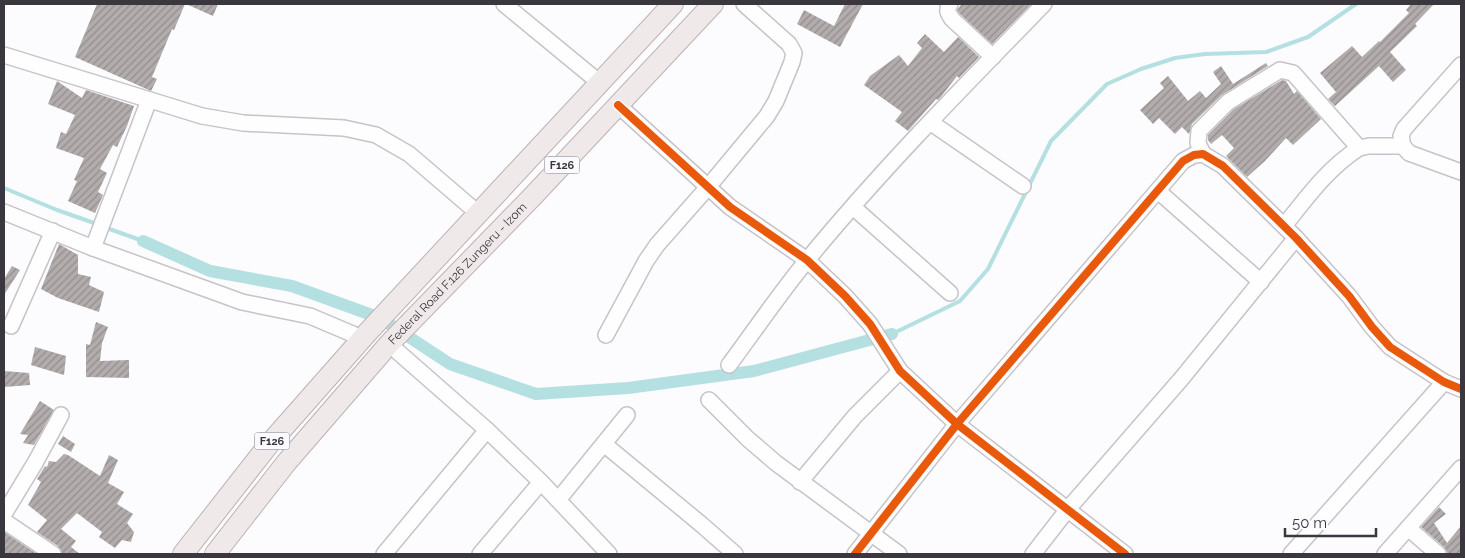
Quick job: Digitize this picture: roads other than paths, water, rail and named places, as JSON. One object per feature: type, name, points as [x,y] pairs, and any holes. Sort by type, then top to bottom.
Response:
[{"type":"main road","name":"Federal Road F.126 Zungeru - Izom","points":[[183,554],[270,443],[364,336],[673,4]]},
{"type":"main road","name":"Federal Road F.126 Zungeru - Izom","points":[[215,554],[286,463],[409,322],[533,196],[713,4]]},
{"type":"main road","points":[[512,178],[533,196]]},
{"type":"street","points":[[504,4],[600,83]]},
{"type":"street","points":[[606,335],[646,261],[657,245],[768,116],[776,101],[792,62],[794,52],[789,44],[744,4]]},
{"type":"street","points":[[950,4],[948,13],[952,19],[993,57]]},
{"type":"street","points":[[728,365],[807,260],[853,207],[930,122],[1044,4]]},
{"type":"street","points":[[4,55],[202,116],[243,123],[344,128],[376,136],[409,154],[478,214]]},
{"type":"street","points":[[1461,65],[1404,129],[1401,136],[1402,146],[1409,153],[1461,172]]},
{"type":"street","points":[[1359,148],[1293,73],[1280,70],[1228,102],[1199,131],[1198,144],[1203,154],[1223,166],[1296,238],[1349,296],[1372,327],[1390,346],[1444,382],[1461,389]]},
{"type":"street","points":[[95,242],[149,100]]},
{"type":"street","points":[[618,105],[730,207],[807,260],[852,302],[870,324],[900,371],[957,424],[1126,554]]},
{"type":"street","points":[[930,122],[1023,186]]},
{"type":"street","points":[[1284,226],[1323,178],[1344,157],[1359,148],[1369,146],[1402,146]]},
{"type":"street","points":[[855,554],[957,424],[1184,161],[1194,155],[1203,154]]},
{"type":"street","points":[[1158,191],[1261,282]]},
{"type":"street","points":[[853,207],[950,293]]},
{"type":"street","points":[[4,212],[53,231],[95,242],[242,302],[310,316],[364,336]]},
{"type":"street","points":[[11,326],[53,231]]},
{"type":"street","points":[[1034,554],[1068,509],[1182,378],[1296,238]]},
{"type":"street","points":[[391,342],[541,482],[609,554]]},
{"type":"street","points":[[800,482],[856,416],[900,371]]},
{"type":"street","points":[[1291,554],[1444,382]]},
{"type":"street","points":[[709,400],[748,439],[800,482],[899,554]]},
{"type":"street","points":[[4,514],[61,415]]},
{"type":"street","points":[[558,500],[627,415]]},
{"type":"street","points":[[384,554],[487,430]]},
{"type":"street","points":[[604,444],[735,554]]},
{"type":"street","points":[[1385,554],[1461,468]]},
{"type":"street","points":[[480,554],[541,482]]},
{"type":"street","points":[[4,521],[53,554]]},
{"type":"street","points":[[1408,528],[1438,554]]},
{"type":"waterway","points":[[892,334],[960,301],[988,269],[1051,141],[1107,84],[1141,69],[1175,58],[1205,54],[1266,52],[1308,37],[1356,4]]},
{"type":"waterway","points":[[4,188],[97,224]]},
{"type":"waterway","points":[[104,227],[143,241]]},
{"type":"waterway","points":[[143,241],[210,271],[292,286],[380,318],[450,364],[536,394],[628,388],[754,371],[892,334]]}]
